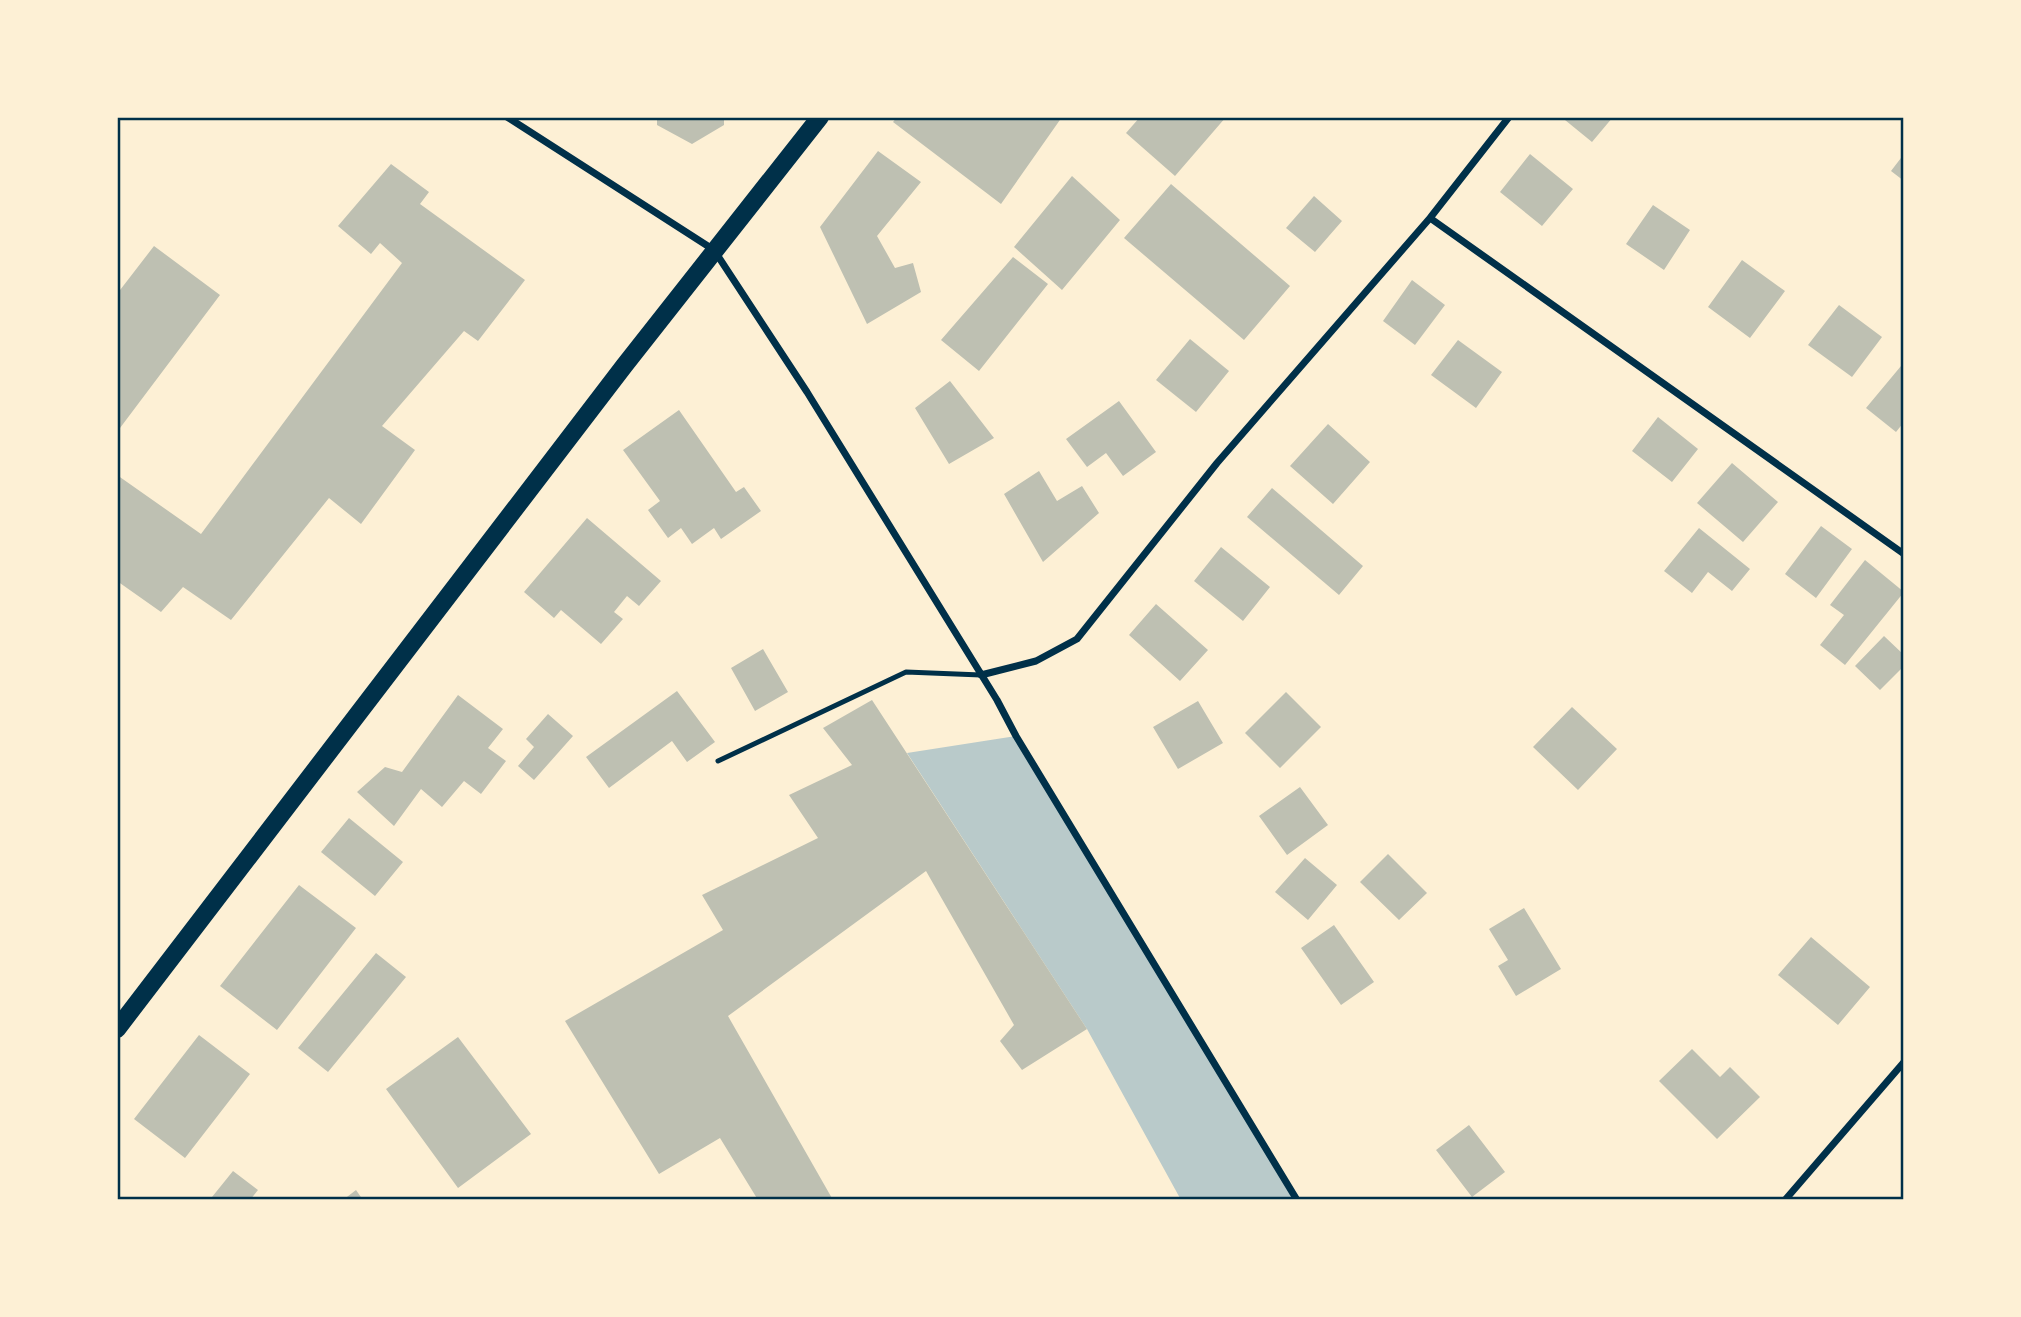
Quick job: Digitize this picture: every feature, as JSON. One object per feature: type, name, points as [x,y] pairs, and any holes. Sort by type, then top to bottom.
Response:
[{"type":"main road","points":[[117,1029],[820,117]]},
{"type":"street","points":[[507,117],[715,250],[807,392],[981,675],[1297,1200]]},
{"type":"street","points":[[981,675],[1036,661],[1077,639],[1217,463],[1430,218],[1509,117]]},
{"type":"street","points":[[1430,218],[1904,554]]},
{"type":"street","points":[[1785,1200],[1904,1062]]},
{"type":"lane","points":[[718,761],[906,672],[981,675]]},
{"type":"shaded area","points":[[1016,736],[1297,1200],[1181,1200],[1087,1029],[907,753]]},
{"type":"building","points":[[657,117],[724,117],[724,125],[692,144],[657,125]]},
{"type":"building","points":[[897,117],[1062,117],[1001,204],[893,122]]},
{"type":"building","points":[[1140,117],[1226,117],[1175,176],[1126,133]]},
{"type":"building","points":[[1567,117],[1613,117],[1592,142],[1565,120]]},
{"type":"building","points":[[878,151],[921,182],[877,236],[895,268],[913,263],[921,292],[867,324],[820,227]]},
{"type":"building","points":[[1530,154],[1573,189],[1542,226],[1500,192]]},
{"type":"building","points":[[1904,154],[1904,181],[1891,171]]},
{"type":"building","points":[[391,164],[429,192],[420,204],[525,280],[478,341],[464,331],[382,426],[415,450],[361,524],[329,498],[231,620],[183,587],[161,612],[117,581],[117,475],[201,534],[402,263],[380,243],[371,254],[338,226]]},
{"type":"building","points":[[1072,176],[1120,220],[1062,290],[1014,247]]},
{"type":"building","points":[[1171,184],[1290,286],[1244,340],[1124,238]]},
{"type":"building","points":[[1314,196],[1342,221],[1315,252],[1286,228]]},
{"type":"building","points":[[1653,205],[1690,230],[1664,270],[1626,244]]},
{"type":"building","points":[[154,246],[220,295],[117,432],[117,294]]},
{"type":"building","points":[[1013,257],[1048,284],[979,371],[941,340]]},
{"type":"building","points":[[1742,260],[1785,291],[1750,338],[1708,307]]},
{"type":"building","points":[[1412,280],[1445,305],[1415,345],[1383,321]]},
{"type":"building","points":[[1839,305],[1882,337],[1852,377],[1808,345]]},
{"type":"building","points":[[1190,339],[1229,371],[1196,412],[1156,380]]},
{"type":"building","points":[[1458,340],[1502,372],[1476,408],[1431,375]]},
{"type":"building","points":[[1901,366],[1904,368],[1904,422],[1896,432],[1866,408]]},
{"type":"building","points":[[950,381],[994,438],[949,464],[915,408]]},
{"type":"building","points":[[1119,401],[1156,452],[1123,476],[1106,453],[1087,467],[1066,439]]},
{"type":"building","points":[[679,410],[736,492],[744,487],[761,511],[721,539],[714,528],[692,544],[681,528],[668,538],[648,510],[660,501],[623,450]]},
{"type":"building","points":[[1658,417],[1698,449],[1672,482],[1632,451]]},
{"type":"building","points":[[1328,424],[1370,462],[1333,504],[1290,466]]},
{"type":"building","points":[[1732,463],[1778,502],[1743,542],[1697,503]]},
{"type":"building","points":[[1039,471],[1057,501],[1082,486],[1099,513],[1043,562],[1004,494]]},
{"type":"building","points":[[1272,488],[1363,566],[1339,595],[1247,517]]},
{"type":"building","points":[[587,518],[661,581],[639,606],[627,596],[614,612],[623,619],[601,644],[561,610],[554,618],[524,592]]},
{"type":"building","points":[[1821,526],[1852,549],[1816,598],[1785,574]]},
{"type":"building","points":[[1699,528],[1750,569],[1732,591],[1708,572],[1692,593],[1664,571]]},
{"type":"building","points":[[1221,547],[1270,587],[1243,621],[1194,581]]},
{"type":"building","points":[[1865,560],[1904,592],[1845,665],[1820,645],[1844,615],[1830,605]]},
{"type":"building","points":[[1156,604],[1208,650],[1180,681],[1129,635]]},
{"type":"building","points":[[1884,636],[1904,655],[1904,666],[1880,690],[1855,666]]},
{"type":"building","points":[[763,649],[788,692],[755,711],[731,668]]},
{"type":"building","points":[[677,691],[715,742],[687,762],[672,741],[609,788],[586,757]]},
{"type":"building","points":[[1286,692],[1321,727],[1280,768],[1245,733]]},
{"type":"building","points":[[458,695],[503,729],[488,748],[506,761],[481,794],[464,781],[442,807],[421,789],[394,826],[357,792],[385,767],[402,772]]},
{"type":"building","points":[[872,700],[1087,1029],[1022,1070],[1000,1041],[1014,1025],[926,871],[728,1016],[833,1200],[758,1200],[720,1138],[659,1174],[565,1021],[723,930],[702,895],[818,838],[789,795],[852,765],[823,728]]},
{"type":"building","points":[[1198,701],[1223,743],[1178,769],[1153,727]]},
{"type":"building","points":[[1572,707],[1617,749],[1578,790],[1533,747]]},
{"type":"building","points":[[548,714],[573,736],[534,780],[518,766],[534,747],[526,739]]},
{"type":"building","points":[[1300,787],[1328,825],[1287,855],[1259,816]]},
{"type":"building","points":[[349,818],[403,862],[375,896],[321,852]]},
{"type":"building","points":[[1388,854],[1427,893],[1399,920],[1360,882]]},
{"type":"building","points":[[1305,858],[1337,885],[1308,920],[1275,892]]},
{"type":"building","points":[[299,885],[356,928],[277,1030],[220,986]]},
{"type":"building","points":[[1524,908],[1561,969],[1516,996],[1498,966],[1508,960],[1489,929]]},
{"type":"building","points":[[1334,925],[1374,982],[1341,1005],[1301,948]]},
{"type":"building","points":[[1811,937],[1870,987],[1838,1025],[1778,975]]},
{"type":"building","points":[[376,953],[406,977],[328,1072],[298,1048]]},
{"type":"building","points":[[199,1035],[250,1074],[185,1158],[134,1119]]},
{"type":"building","points":[[458,1037],[531,1134],[458,1188],[386,1089]]},
{"type":"building","points":[[1692,1049],[1720,1077],[1730,1067],[1760,1097],[1717,1139],[1659,1081]]},
{"type":"building","points":[[1469,1125],[1505,1172],[1472,1197],[1436,1150]]},
{"type":"building","points":[[233,1171],[258,1190],[250,1200],[215,1200],[212,1197]]},
{"type":"building","points":[[356,1190],[363,1200],[343,1200]]}]
